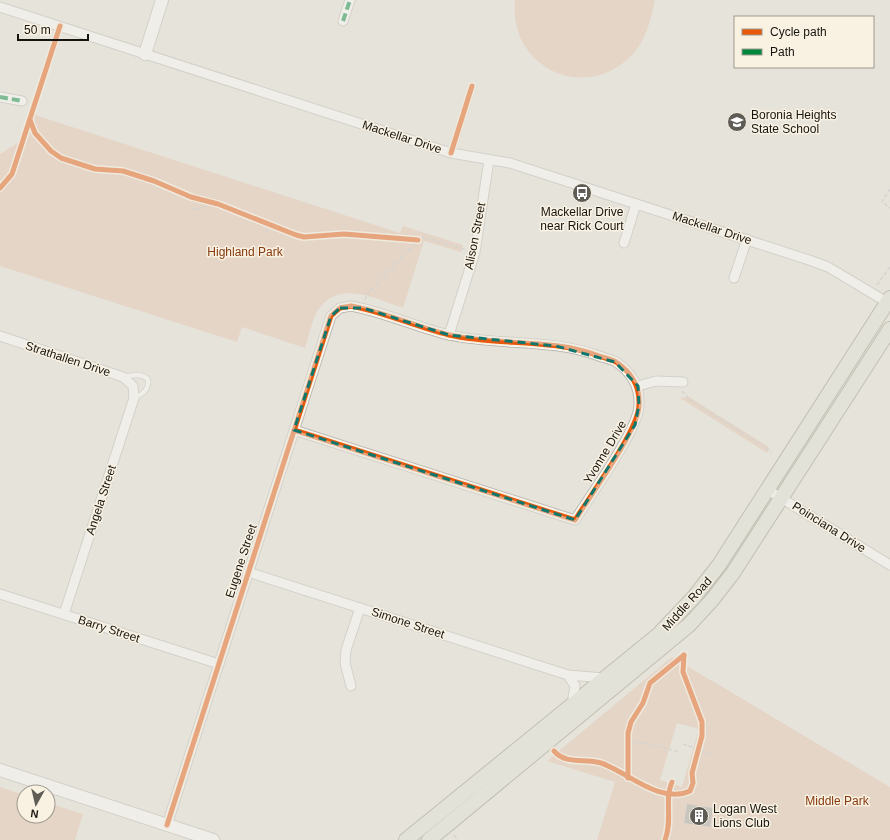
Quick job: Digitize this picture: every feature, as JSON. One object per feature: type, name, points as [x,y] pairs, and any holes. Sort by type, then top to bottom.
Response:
[{"type":"main road","name":"Middle Road","points":[[406,840],[658,635],[694,598],[719,565],[889,302]]},
{"type":"main road","name":"Middle Road","points":[[428,840],[689,624],[712,600],[733,573],[890,330]]},
{"type":"street","points":[[145,54],[162,0]]},
{"type":"street","points":[[343,21],[350,0]]},
{"type":"street","name":"Mackellar Drive","points":[[0,7],[452,153],[510,163],[747,239],[828,267],[889,302]]},
{"type":"street","points":[[0,97],[22,101]]},
{"type":"street","name":"Alison Street","points":[[449,335],[475,252],[489,160]]},
{"type":"street","points":[[624,243],[636,204]]},
{"type":"street","points":[[734,278],[747,239]]},
{"type":"street","name":"Eugene Street","points":[[167,825],[331,316],[340,308],[350,306],[363,308]]},
{"type":"street","points":[[363,308],[449,335],[483,340],[556,346],[588,352],[615,362],[630,374],[638,386],[656,382],[683,382]]},
{"type":"street","name":"Strathallen Drive","points":[[0,336],[123,377],[133,386]]},
{"type":"street","name":"Angela Street","points":[[64,614],[134,398],[133,386]]},
{"type":"street","name":"Yvonne Drive","points":[[294,430],[575,520],[635,425],[639,405],[638,386]]},
{"type":"street","name":"Poinciana Drive","points":[[768,490],[890,565]]},
{"type":"street","name":"Simone Street","points":[[248,572],[568,675],[604,678]]},
{"type":"street","name":"Barry Street","points":[[0,594],[219,664]]},
{"type":"street","points":[[351,686],[345,663],[360,608]]},
{"type":"street","points":[[568,675],[575,686],[572,704]]},
{"type":"street","points":[[0,770],[213,840]]},
{"type":"lane","points":[[123,377],[134,374],[143,375],[148,379],[146,391],[134,398]]},
{"type":"path","points":[[890,189],[882,202],[890,208]]},
{"type":"path","points":[[192,209],[202,208],[212,203]]},
{"type":"path","points":[[266,232],[269,224]]},
{"type":"path","points":[[363,308],[367,294],[418,240],[424,237],[475,252]]},
{"type":"path","points":[[877,285],[890,267]]},
{"type":"path","points":[[683,382],[682,393],[689,399],[772,452]]},
{"type":"path","points":[[628,742],[646,743],[680,752]]},
{"type":"path","points":[[683,744],[712,754]]},
{"type":"path","points":[[453,834],[458,840]]},
{"type":"highlighted area","points":[[340,308],[363,308],[449,335],[556,346],[615,362],[638,386],[639,405],[635,425],[575,520],[294,430],[331,316]]},
{"type":"green space","points":[[515,0],[655,0],[652,16],[643,39],[635,52],[629,58],[610,71],[590,77],[570,77],[551,70],[535,59],[523,43],[516,23]]},
{"type":"green space","name":"Highland Park","points":[[53,39],[59,41],[35,115],[400,233],[403,226],[463,245],[461,252],[424,241],[403,308],[358,294],[347,293],[336,295],[318,310],[312,323],[305,348],[242,327],[237,342],[0,266],[0,154],[19,142]]},
{"type":"green space","points":[[468,85],[476,87],[459,142],[451,140]]},
{"type":"green space","points":[[689,397],[769,447],[767,453],[680,398]]},
{"type":"green space","name":"Middle Park","points":[[672,657],[890,787],[890,840],[597,840],[615,782],[547,761]],"holes":[[[677,723],[699,729],[682,787],[660,780]],[[687,805],[713,808],[710,827],[684,823]]]},
{"type":"green space","points":[[0,787],[16,792],[16,824],[56,824],[56,806],[83,814],[75,840],[0,840]]},
{"type":"building","name":"Logan West Lions Club","points":[[687,804],[713,808],[710,827],[684,823]]},
{"type":"marked path","points":[[343,21],[350,0]]},
{"type":"marked path","points":[[0,97],[22,101]]},
{"type":"cycle path","points":[[0,188],[12,174],[60,26]]},
{"type":"cycle path","points":[[451,153],[472,86]]},
{"type":"cycle path","points":[[30,120],[35,133],[51,151],[61,158],[95,169],[123,171],[154,181],[191,197],[218,204],[296,235],[304,237],[344,234],[418,240]]},
{"type":"cycle path","points":[[167,825],[331,316],[340,308],[351,306],[376,312],[449,335],[486,340],[543,344],[581,350],[612,360],[626,370],[634,380],[639,398],[637,416],[623,446],[575,520],[294,430]]},
{"type":"cycle path","points":[[554,751],[570,760],[601,763],[644,785],[667,794],[679,794],[690,791],[693,783],[692,773],[702,736],[702,722],[683,672],[684,655]]},
{"type":"cycle path","points":[[628,778],[628,733],[631,722],[643,703],[650,683],[684,655]]},
{"type":"cycle path","points":[[665,840],[668,825],[669,796],[672,782]]},
{"type":"place","name":"Boronia Heights State School","points":[[737,122]]},
{"type":"place","name":"Mackellar Drive near Rick Court","points":[[582,193]]},
{"type":"place","name":"Logan West Lions Club","points":[[699,816]]}]
